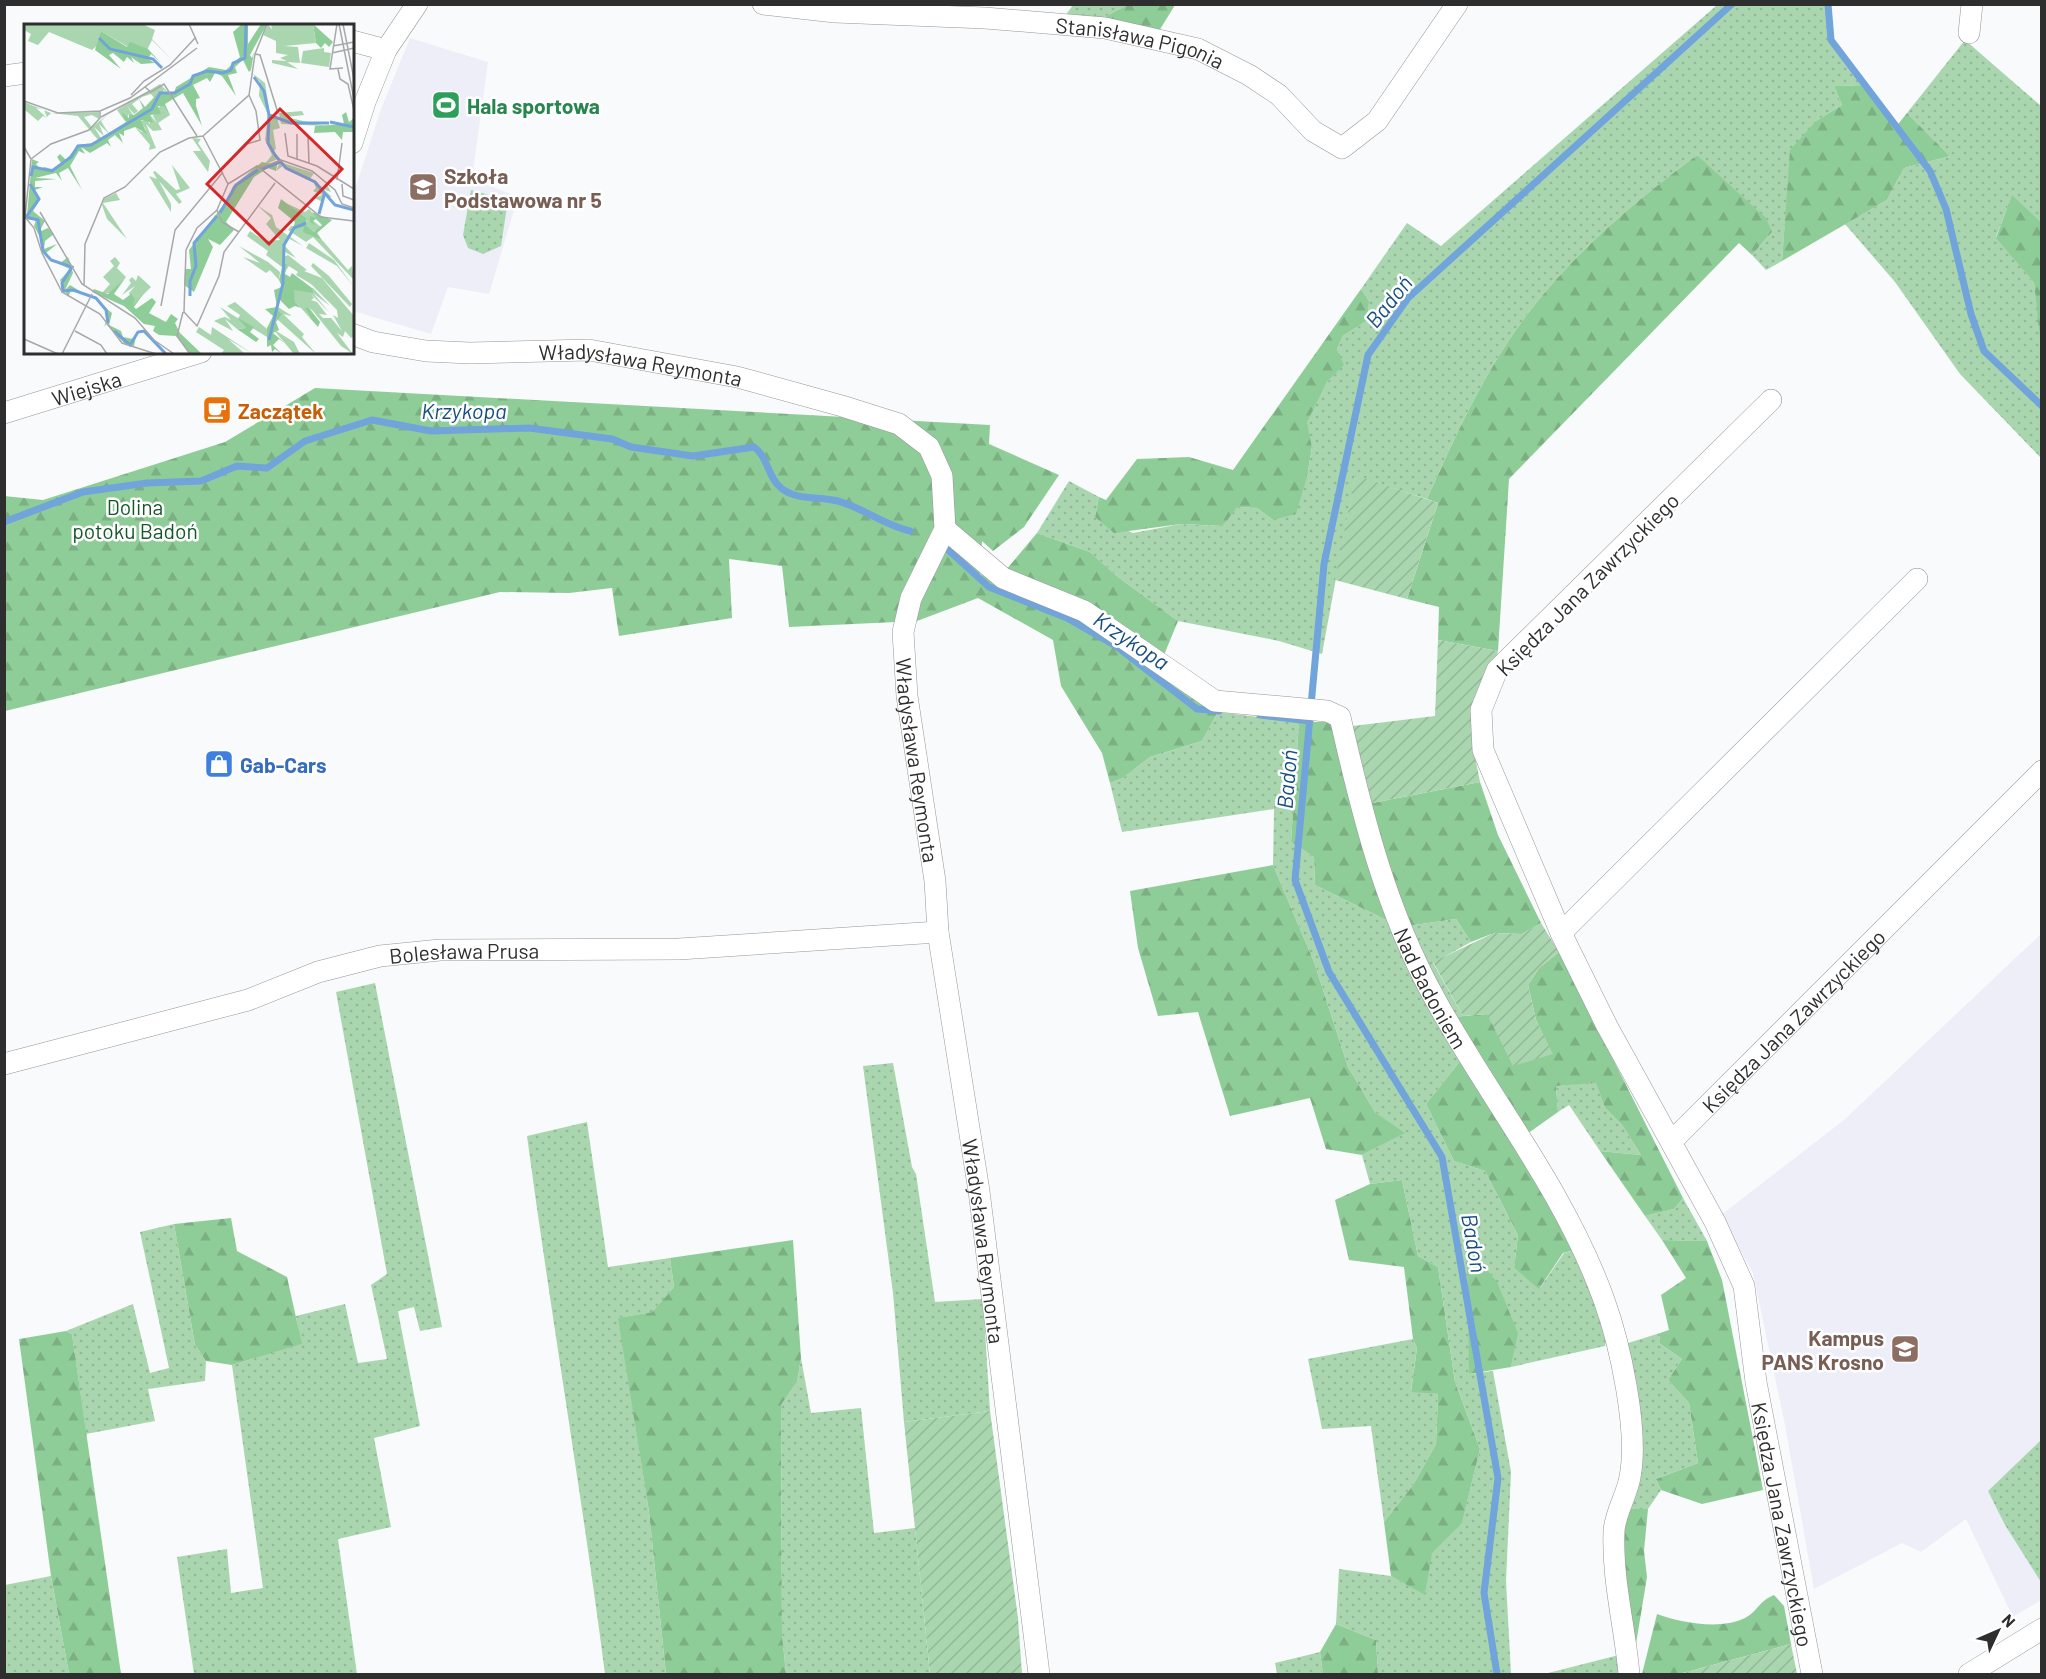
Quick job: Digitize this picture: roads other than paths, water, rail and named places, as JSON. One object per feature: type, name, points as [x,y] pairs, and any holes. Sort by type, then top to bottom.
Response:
[{"type":"street","points":[[354,136],[364,102],[386,50],[417,4]]},
{"type":"street","name":"Stanisława Pigonia","points":[[763,4],[835,12],[985,18],[1105,28],[1198,49],[1249,75],[1278,95],[1313,131],[1342,148],[1377,121],[1457,4]]},
{"type":"street","points":[[1969,33],[1972,4]]},
{"type":"street","points":[[354,42],[386,50]]},
{"type":"street","points":[[4,76],[24,73]]},
{"type":"street","name":"Władysława Reymonta","points":[[354,335],[373,342],[426,351],[470,353],[590,350],[737,377],[899,424],[929,447],[942,476],[945,529],[911,598],[903,632],[908,696],[935,881],[938,932],[979,1191],[994,1330],[1039,1674]]},
{"type":"street","name":"Wiejska","points":[[4,414],[195,354]]},
{"type":"street","name":"Księdza Jana Zawrzyckiego","points":[[1771,400],[1497,670],[1481,710],[1483,750],[1561,933],[1607,1026],[1672,1142],[1744,1286],[1756,1382],[1812,1674]]},
{"type":"street","name":"Nad Badoniem","points":[[945,529],[1003,578],[1084,611],[1215,701],[1327,711],[1340,717],[1371,843],[1405,941],[1436,1000],[1515,1127],[1572,1227],[1604,1299],[1619,1352],[1632,1439],[1630,1477],[1614,1529],[1618,1605],[1629,1674]]},
{"type":"street","points":[[1561,933],[1917,579]]},
{"type":"street","name":"Księdza Jana Zawrzyckiego","points":[[1672,1142],[2042,771]]},
{"type":"street","name":"Bolesława Prusa","points":[[4,1064],[248,1000],[318,972],[380,956],[451,950],[679,949],[938,932]]},
{"type":"street","points":[[1969,1674],[2042,1629]]},
{"type":"waterway","name":"Badoń","points":[[1497,1674],[1484,1593],[1498,1478],[1442,1157],[1329,972],[1295,880],[1324,564],[1368,355],[1408,298],[1732,4]]},
{"type":"waterway","points":[[1828,4],[1831,40],[1930,171],[1946,209],[1971,314],[1984,351],[2042,406]]},
{"type":"waterway","name":"Krzykopa","points":[[4,522],[83,492],[147,483],[201,481],[237,466],[267,468],[305,441],[372,420],[431,431],[529,428],[612,439],[631,447],[693,456],[754,447],[762,456],[773,479],[787,492],[801,497],[838,501],[910,531]]},
{"type":"waterway","name":"Krzykopa","points":[[947,549],[989,587],[1067,618],[1116,646],[1197,709],[1219,711]]},
{"type":"waterway","name":"Krzykopa","points":[[1260,715],[1310,721]]},
{"type":"place","name":"Hala sportowa","points":[[446,105]]},
{"type":"place","name":"Szkoła Podstawowa nr 5","points":[[423,187]]},
{"type":"place","name":"Zaczątek","points":[[217,410]]},
{"type":"place","name":"Gab-Cars","points":[[219,764]]},
{"type":"place","name":"Kampus PANS Krosno","points":[[1905,1349]]},
{"type":"park label","name":"Dolina potoku Badoń","points":[[135,518]]}]
